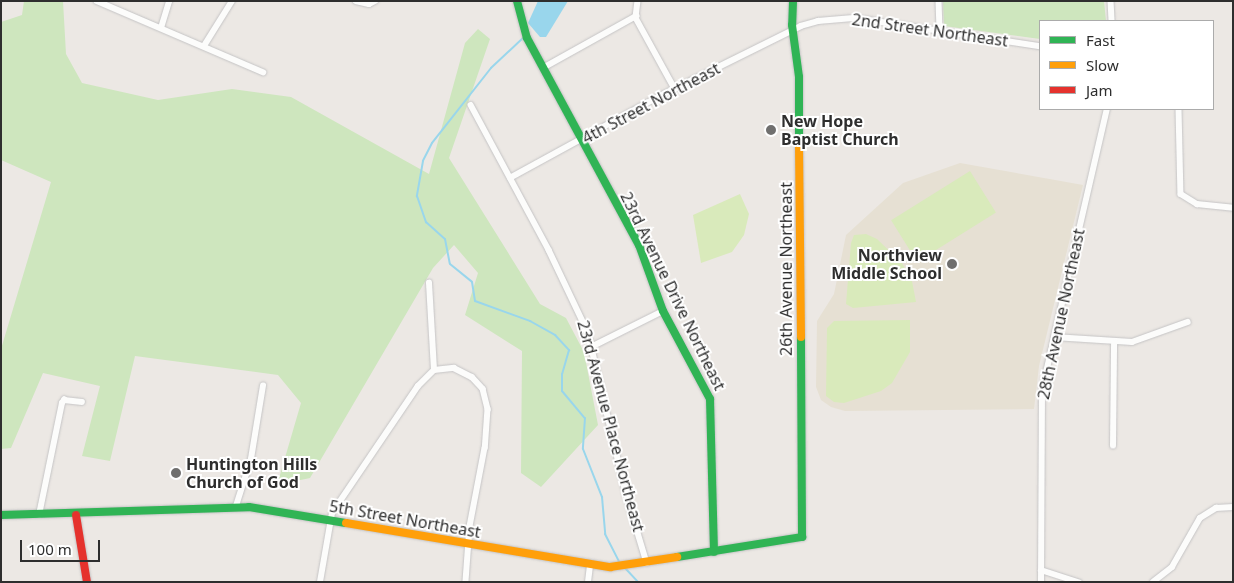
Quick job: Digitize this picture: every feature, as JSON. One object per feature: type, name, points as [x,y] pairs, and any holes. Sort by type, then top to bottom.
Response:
[{"type":"street","points":[[96,1],[263,72]]},
{"type":"street","points":[[161,28],[169,1]]},
{"type":"street","points":[[204,46],[232,1]]},
{"type":"street","points":[[356,1],[373,2]]},
{"type":"street","name":"23rd Avenue Drive Northeast","points":[[516,1],[523,27],[543,68],[639,245],[663,311],[710,399],[714,552]]},
{"type":"street","points":[[638,1],[636,16],[675,89]]},
{"type":"street","name":"26th Avenue Northeast","points":[[793,1],[793,32],[799,77],[802,537]]},
{"type":"street","points":[[939,1],[940,31]]},
{"type":"street","points":[[1111,1],[1112,20]]},
{"type":"street","points":[[543,68],[636,16]]},
{"type":"street","name":"2nd Street Northeast","points":[[793,32],[818,21],[856,18],[1039,46]]},
{"type":"street","name":"4th Street Northeast","points":[[510,178],[675,89],[793,32]]},
{"type":"street","name":"23rd Avenue Place Northeast","points":[[471,105],[572,295],[593,346],[626,493],[647,563]]},
{"type":"street","name":"28th Avenue Northeast","points":[[1041,582],[1040,407],[1107,110]]},
{"type":"street","points":[[1179,110],[1178,182],[1181,194],[1186,200],[1233,208]]},
{"type":"street","points":[[429,283],[434,370]]},
{"type":"street","points":[[593,346],[663,311]]},
{"type":"street","points":[[1054,338],[1114,342],[1142,340],[1188,322]]},
{"type":"street","points":[[1113,446],[1114,342]]},
{"type":"street","points":[[320,582],[328,520],[418,386],[434,370],[459,369],[478,383],[485,395],[488,430],[469,544],[466,582]]},
{"type":"street","points":[[236,506],[251,459],[263,386]]},
{"type":"street","points":[[39,515],[62,404],[64,400],[82,402]]},
{"type":"street","name":"5th Street Northeast","points":[[1,515],[76,515],[236,506],[328,520],[590,566],[647,563],[802,537]]},
{"type":"street","points":[[1153,582],[1172,567],[1200,518],[1216,508],[1233,507]]},
{"type":"street","points":[[76,515],[87,582]]},
{"type":"street","points":[[588,582],[590,566]]},
{"type":"street","points":[[1041,570],[1079,582]]},
{"type":"shaded area","name":"Northview Middle School","points":[[960,163],[1083,185],[1039,366],[1034,409],[845,411],[831,407],[821,400],[816,387],[817,321],[834,294],[846,235],[903,183]]},
{"type":"green space","points":[[24,1],[63,1],[66,54],[82,83],[158,100],[232,89],[291,97],[429,174],[465,43],[478,29],[490,39],[449,158],[540,304],[566,318],[584,352],[598,425],[541,487],[521,473],[522,351],[465,315],[478,273],[454,245],[433,268],[310,478],[277,485],[301,403],[278,375],[135,356],[110,461],[82,456],[100,386],[43,373],[11,448],[1,449],[1,349],[51,182],[1,160],[1,22],[22,15]]},
{"type":"green space","points":[[943,1],[1104,1],[1106,20],[1039,20],[1039,39],[944,26]]},
{"type":"green space","points":[[970,171],[996,213],[917,262],[891,220]]},
{"type":"green space","points":[[740,194],[749,214],[744,235],[732,252],[701,263],[693,215]]},
{"type":"green space","points":[[866,234],[877,239],[902,263],[912,281],[916,302],[853,308],[846,304],[851,243],[854,235]]},
{"type":"green space","points":[[910,320],[910,352],[892,383],[881,391],[844,403],[834,402],[826,396],[827,328],[834,321]]},
{"type":"water","points":[[538,1],[568,1],[546,37],[540,37],[528,23]]},
{"type":"waterway","points":[[524,37],[491,68],[432,143],[423,161],[417,196],[426,222],[445,239],[450,264],[472,282],[475,301],[530,321],[555,335],[569,350],[562,374],[562,391],[585,418],[583,449],[602,497],[605,534],[620,563]]},
{"type":"waterway","points":[[625,568],[638,582]]},
{"type":"traffic: fast","points":[[517,1],[527,38],[639,245],[663,311],[710,399],[714,552]]},
{"type":"traffic: fast","points":[[793,1],[792,25],[799,77],[799,145]]},
{"type":"traffic: fast","points":[[677,557],[802,537],[801,337]]},
{"type":"traffic: fast","points":[[1,515],[249,507],[346,523]]},
{"type":"traffic: slow","points":[[799,145],[801,337]]},
{"type":"traffic: slow","points":[[346,523],[610,567],[677,557]]},
{"type":"traffic: jam","points":[[76,515],[87,582]]},
{"type":"place","name":"New Hope Baptist Church","points":[[771,130]]},
{"type":"place","name":"Northview Middle School","points":[[952,264]]},
{"type":"place","name":"Huntington Hills Church of God","points":[[176,473]]}]
